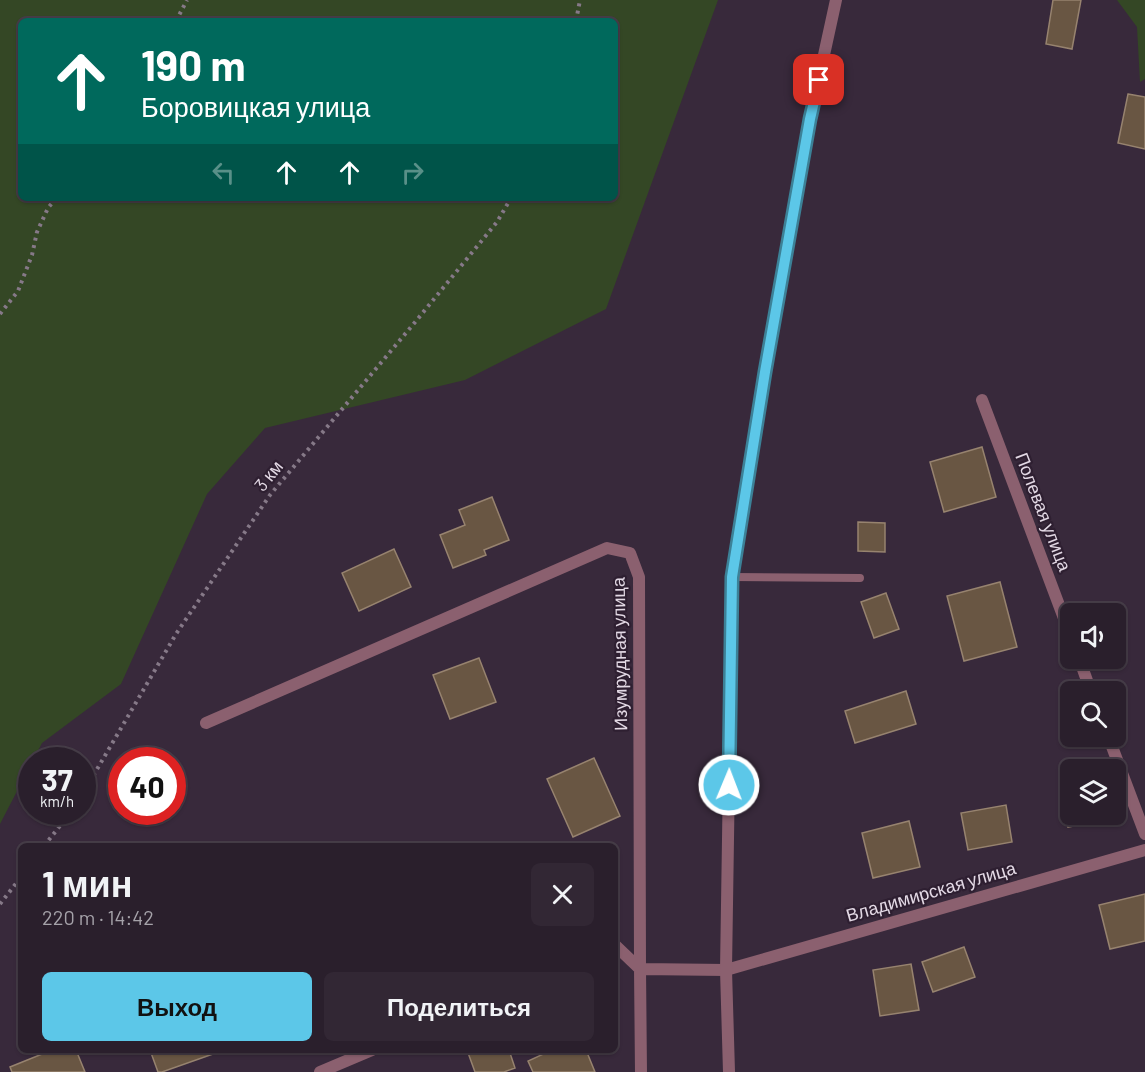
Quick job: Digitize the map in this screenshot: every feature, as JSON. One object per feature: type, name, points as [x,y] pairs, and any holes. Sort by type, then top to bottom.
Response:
[{"type":"street","points":[[729,1072],[726,970],[732,577],[765,372],[810,119],[836,0]]},
{"type":"street","name":"Полевая улица","points":[[982,400],[1060,608]]},
{"type":"street","name":"Изумрудная улица","points":[[206,723],[607,548],[630,553],[639,577],[641,1072]]},
{"type":"street","points":[[1112,747],[1145,834]]},
{"type":"street","name":"Владимирская улица","points":[[640,969],[726,970],[1145,850]]},
{"type":"street","points":[[618,948],[640,969]]},
{"type":"street","points":[[320,1072],[365,1053]]},
{"type":"lane","points":[[732,577],[860,578]]},
{"type":"path","points":[[178,18],[187,0]]},
{"type":"path","points":[[577,18],[580,0]]},
{"type":"path","points":[[0,314],[18,291],[32,255],[37,232],[54,201]]},
{"type":"path","name":"3 км","points":[[96,771],[176,634],[270,495],[497,222],[509,201]]},
{"type":"path","points":[[46,843],[61,825]]},
{"type":"path","points":[[0,904],[18,881]]},
{"type":"green space","points":[[0,0],[718,0],[606,309],[465,380],[265,428],[207,494],[121,684],[42,743],[40,747],[18,747],[18,789],[0,824]]},
{"type":"green space","points":[[1117,0],[1145,0],[1145,79],[1140,82],[1137,27]]},
{"type":"building","points":[[1053,0],[1081,0],[1072,49],[1046,44]]},
{"type":"building","points":[[1128,94],[1145,97],[1145,149],[1118,143]]},
{"type":"building","points":[[982,447],[996,497],[944,512],[930,462]]},
{"type":"building","points":[[492,497],[509,540],[484,550],[486,555],[453,568],[440,535],[465,525],[459,510]]},
{"type":"building","points":[[858,522],[885,523],[885,552],[858,551]]},
{"type":"building","points":[[394,549],[411,587],[359,611],[342,573]]},
{"type":"building","points":[[1000,582],[1017,647],[964,661],[947,596]]},
{"type":"building","points":[[886,593],[899,629],[874,638],[861,602]]},
{"type":"building","points":[[479,658],[496,702],[450,719],[433,675]]},
{"type":"building","points":[[906,691],[916,724],[855,743],[845,711]]},
{"type":"building","points":[[594,758],[620,816],[573,837],[547,779]]},
{"type":"building","points":[[1006,805],[1012,842],[968,850],[961,813]]},
{"type":"building","points":[[909,821],[920,867],[873,878],[862,833]]},
{"type":"building","points":[[1145,894],[1145,941],[1110,949],[1099,905]]},
{"type":"building","points":[[964,947],[975,977],[933,992],[922,962]]},
{"type":"building","points":[[911,964],[919,1010],[880,1016],[873,970]]},
{"type":"building","points":[[45,1053],[77,1053],[85,1072],[12,1072],[10,1067]]},
{"type":"building","points":[[151,1053],[213,1053],[162,1072],[158,1072]]},
{"type":"building","points":[[468,1053],[510,1053],[515,1068],[504,1072],[475,1072]]},
{"type":"building","points":[[545,1053],[587,1053],[595,1072],[533,1072],[528,1061]]},
{"type":"route","points":[[729,785],[732,577],[765,372],[819,80]]}]
